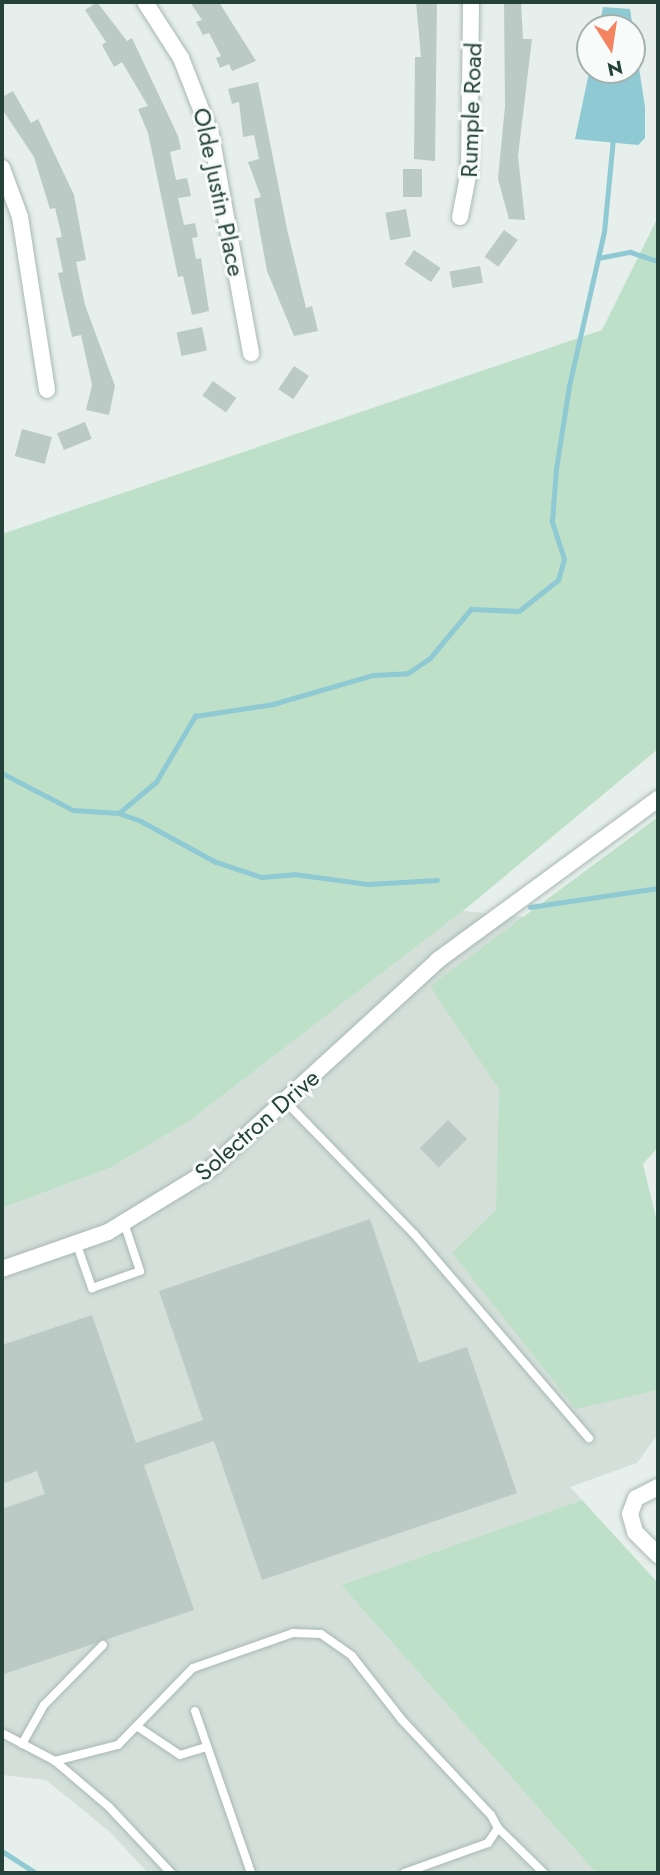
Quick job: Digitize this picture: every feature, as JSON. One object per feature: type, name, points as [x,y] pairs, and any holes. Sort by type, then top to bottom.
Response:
[{"type":"street","name":"Olde Justin Place","points":[[145,2],[181,58],[211,135],[251,353]]},
{"type":"street","name":"Rumple Road","points":[[460,217],[469,171],[471,2]]},
{"type":"street","points":[[2,168],[20,216],[47,390]]},
{"type":"street","name":"Solectron Drive","points":[[2,1269],[77,1245],[124,1223],[208,1171],[287,1103],[396,996],[478,928],[658,799]]},
{"type":"street","points":[[658,1487],[636,1498],[630,1514],[635,1532],[658,1555]]},
{"type":"lane","points":[[287,1103],[414,1234],[589,1438]]},
{"type":"lane","points":[[77,1245],[92,1288],[140,1271],[124,1223]]},
{"type":"lane","points":[[55,1761],[107,1752],[138,1727],[192,1668],[293,1633],[321,1634],[352,1656],[402,1720],[491,1815],[498,1828],[544,1873]]},
{"type":"lane","points":[[22,1744],[44,1705],[103,1645]]},
{"type":"lane","points":[[195,1712],[251,1873]]},
{"type":"lane","points":[[138,1727],[180,1755],[207,1747]]},
{"type":"lane","points":[[2,1733],[55,1761],[109,1807],[171,1873]]},
{"type":"lane","points":[[404,1873],[488,1843],[498,1828]]},
{"type":"shaded area","points":[[463,911],[582,922],[658,1301],[658,1434],[637,1463],[570,1487],[582,1500],[341,1585],[596,1873],[148,1873],[110,1832],[46,1780],[2,1775],[2,1208],[110,1168],[188,1122]]},
{"type":"green space","points":[[658,217],[658,749],[463,911],[188,1122],[110,1168],[2,1208],[2,534],[602,330]]},
{"type":"green space","points":[[658,817],[658,1147],[643,1164],[658,1226],[658,1390],[576,1409],[452,1253],[496,1210],[499,1089],[430,986]]},
{"type":"green space","points":[[582,1500],[658,1583],[658,1873],[596,1873],[341,1585]]},
{"type":"water","points":[[603,7],[630,9],[631,14],[602,14]]},
{"type":"water","points":[[587,84],[641,84],[645,138],[638,145],[575,139]]},
{"type":"building","points":[[97,2],[127,41],[132,38],[178,136],[181,149],[170,152],[176,180],[187,178],[191,196],[178,198],[184,225],[195,223],[198,237],[192,238],[196,259],[201,258],[209,311],[192,315],[183,276],[178,277],[148,133],[138,109],[148,106],[122,62],[114,67],[102,45],[106,42],[85,10]]},
{"type":"building","points":[[190,2],[219,2],[256,61],[232,71],[229,64],[220,68],[216,58],[221,56],[209,33],[203,35],[196,22],[202,20]]},
{"type":"building","points":[[416,2],[437,2],[435,161],[414,159],[415,57],[421,57]]},
{"type":"building","points":[[521,2],[523,39],[532,39],[518,156],[525,220],[509,219],[498,179],[505,106],[504,3]]},
{"type":"building","points":[[258,82],[287,229],[306,308],[312,306],[318,331],[294,336],[267,271],[254,199],[261,197],[248,162],[259,159],[254,135],[243,137],[239,102],[232,104],[228,89]]},
{"type":"building","points":[[13,91],[31,123],[38,119],[74,195],[86,260],[76,262],[85,305],[115,386],[109,415],[86,410],[92,385],[81,335],[72,337],[58,273],[63,272],[56,238],[62,237],[55,208],[50,209],[34,157],[2,109],[2,97]]},
{"type":"building","points":[[403,169],[422,169],[422,197],[403,197]]},
{"type":"building","points":[[406,209],[411,237],[390,240],[385,213]]},
{"type":"building","points":[[504,230],[518,240],[498,267],[485,257]]},
{"type":"building","points":[[414,250],[441,268],[431,282],[404,264]]},
{"type":"building","points":[[480,266],[483,283],[452,288],[449,271]]},
{"type":"building","points":[[202,327],[207,350],[182,356],[177,332]]},
{"type":"building","points":[[294,366],[309,376],[293,399],[278,389]]},
{"type":"building","points":[[213,381],[236,398],[226,413],[202,396]]},
{"type":"building","points":[[85,422],[92,439],[64,450],[57,433]]},
{"type":"building","points":[[22,429],[52,437],[45,464],[15,456]]},
{"type":"building","points":[[448,1120],[467,1139],[439,1167],[420,1148]]},
{"type":"building","points":[[370,1219],[419,1363],[467,1347],[517,1493],[262,1580],[214,1441],[144,1465],[194,1610],[4,1674],[2,1509],[45,1494],[37,1471],[2,1484],[2,1345],[92,1315],[136,1443],[203,1420],[159,1291]]},
{"type":"waterway","points":[[119,813],[156,782],[195,716],[273,704],[373,675],[408,673],[430,658],[471,609],[519,611],[558,580],[564,559],[552,521],[556,469],[569,386],[604,232],[613,139]]},
{"type":"waterway","points":[[598,258],[630,252],[658,261]]},
{"type":"waterway","points":[[2,773],[73,810],[119,813],[141,821],[216,862],[262,877],[294,874],[368,884],[437,880]]},
{"type":"waterway","points":[[530,907],[658,888]]},
{"type":"waterway","points":[[2,1851],[36,1873]]}]
